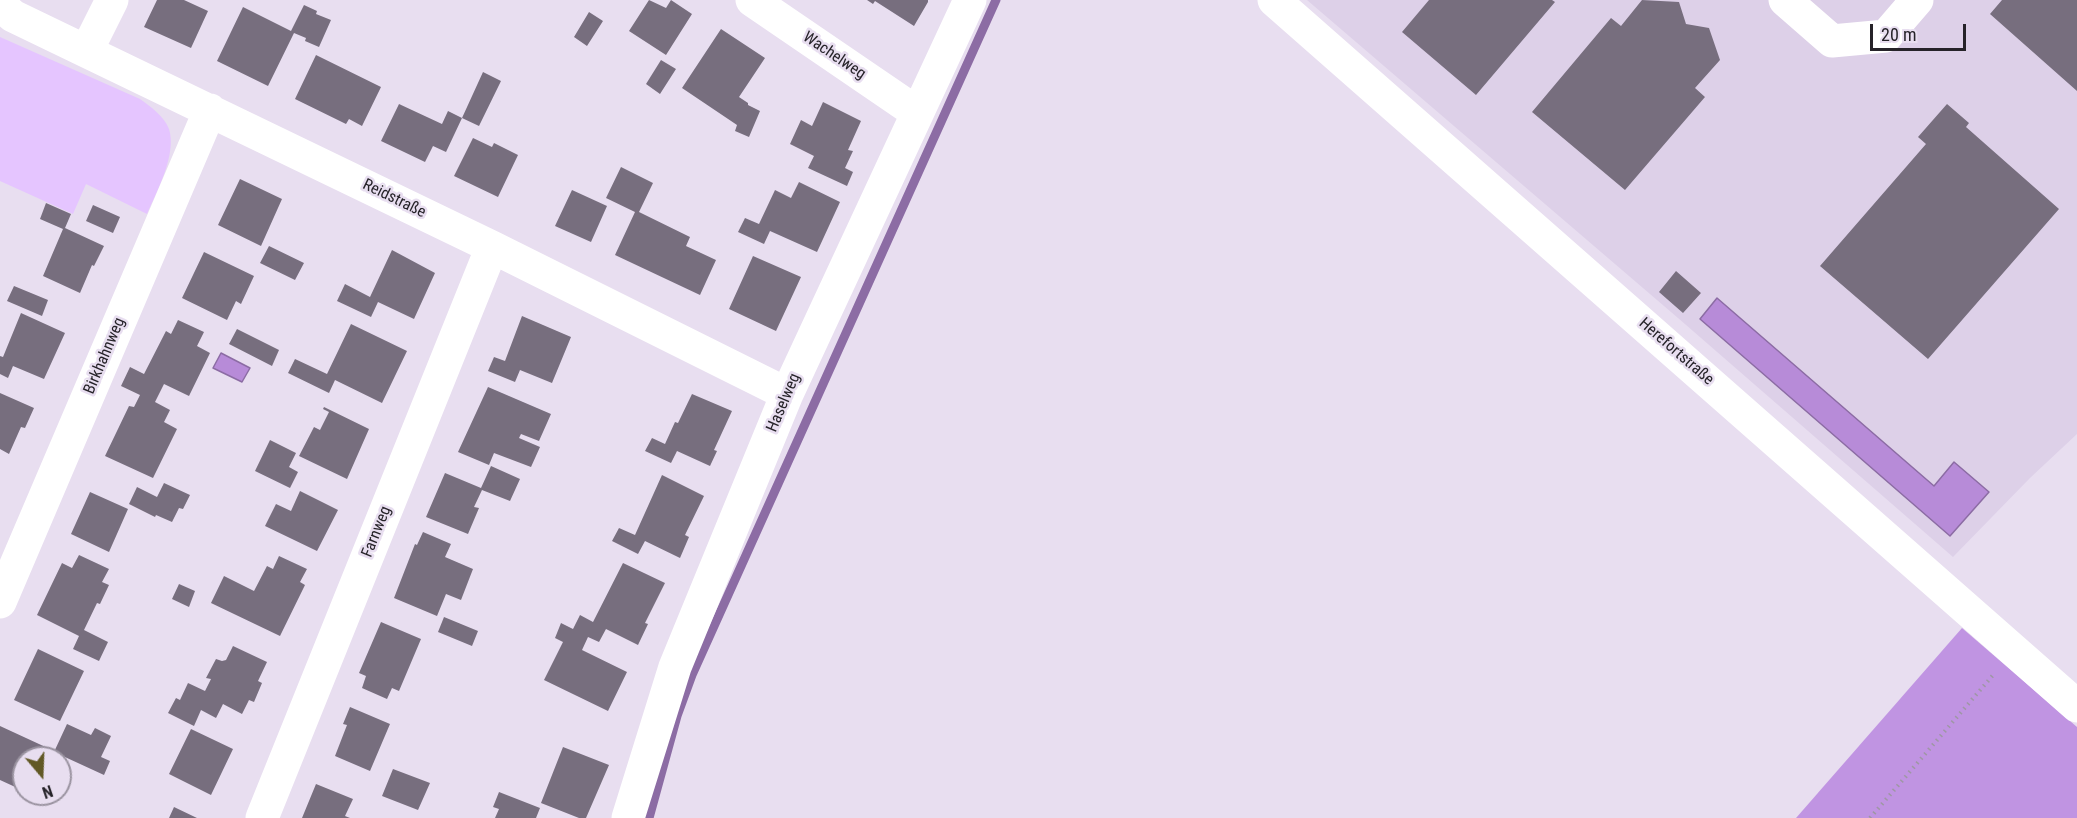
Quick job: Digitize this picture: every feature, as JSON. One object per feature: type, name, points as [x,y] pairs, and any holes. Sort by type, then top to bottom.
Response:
[{"type":"street","points":[[87,50],[112,0]]},
{"type":"street","name":"Wachelweg","points":[[752,0],[916,112]]},
{"type":"street","name":"Haselweg","points":[[628,818],[675,667],[787,394],[970,0]]},
{"type":"street","name":"Herefortstraße","points":[[1274,0],[2077,706]]},
{"type":"street","points":[[1785,0],[1832,41],[1886,36],[1917,0]]},
{"type":"street","name":"Reidstraße","points":[[0,5],[13,16],[492,247],[787,394]]},
{"type":"street","name":"Birkhahnweg","points":[[0,602],[210,110]]},
{"type":"street","name":"Farnweg","points":[[262,818],[492,247]]},
{"type":"path","points":[[1870,818],[2014,650]]},
{"type":"shaded area","points":[[1307,0],[2077,0],[2077,434],[2030,478],[1953,557]]},
{"type":"shaded area","points":[[0,37],[140,99],[164,120],[171,139],[170,150],[165,172],[147,214],[86,184],[73,214],[0,181]]},
{"type":"shaded area","points":[[1717,298],[1934,486],[1954,462],[1989,492],[1950,536],[1700,319]]},
{"type":"shaded area","points":[[221,353],[250,368],[242,382],[213,368]]},
{"type":"shaded area","points":[[1962,628],[2077,727],[2077,818],[1796,818]]},
{"type":"building","points":[[157,0],[184,0],[208,11],[191,48],[144,27]]},
{"type":"building","points":[[649,0],[666,8],[671,0],[692,14],[666,55],[629,31]]},
{"type":"building","points":[[867,0],[928,0],[928,2],[914,26],[875,1],[873,4]]},
{"type":"building","points":[[1429,0],[1552,0],[1555,2],[1476,95],[1402,32]]},
{"type":"building","points":[[1642,0],[1679,2],[1686,24],[1709,28],[1720,60],[1695,88],[1705,97],[1625,190],[1532,112],[1611,18],[1621,26]]},
{"type":"building","points":[[2002,0],[2077,0],[2077,91],[1990,14]]},
{"type":"building","points":[[304,5],[317,11],[316,14],[331,20],[319,47],[294,33],[268,86],[217,61],[243,7],[291,31]]},
{"type":"building","points":[[589,12],[603,21],[587,46],[574,37]]},
{"type":"building","points":[[721,29],[765,58],[739,97],[760,111],[749,137],[735,131],[737,125],[682,88]]},
{"type":"building","points":[[316,55],[381,87],[362,126],[349,119],[346,124],[295,99]]},
{"type":"building","points":[[661,60],[676,69],[660,94],[646,84]]},
{"type":"building","points":[[483,72],[501,81],[479,126],[462,118]]},
{"type":"building","points":[[823,102],[861,121],[848,150],[853,151],[845,168],[853,172],[847,186],[808,168],[814,156],[790,144],[801,120],[812,126]]},
{"type":"building","points":[[399,104],[442,124],[448,111],[462,118],[446,152],[433,146],[425,162],[381,141]]},
{"type":"building","points":[[1947,104],[1969,123],[1966,127],[2059,209],[1928,359],[1820,266],[1926,144],[1918,137]]},
{"type":"building","points":[[473,138],[492,147],[494,143],[518,155],[498,197],[454,176]]},
{"type":"building","points":[[621,167],[653,183],[639,212],[690,237],[686,246],[716,260],[700,295],[615,255],[635,212],[606,198]]},
{"type":"building","points":[[240,179],[282,199],[261,246],[218,225]]},
{"type":"building","points":[[799,182],[840,202],[817,252],[770,231],[764,244],[738,232],[745,218],[759,224],[775,190],[791,198]]},
{"type":"building","points":[[572,190],[607,206],[591,242],[555,226]]},
{"type":"building","points":[[46,203],[71,214],[65,228],[104,246],[94,266],[92,265],[80,293],[43,276],[63,229],[40,219]]},
{"type":"building","points":[[93,205],[120,217],[113,233],[86,221]]},
{"type":"building","points":[[269,246],[304,263],[295,280],[260,263]]},
{"type":"building","points":[[392,250],[435,273],[414,319],[378,302],[371,317],[337,301],[345,284],[370,297]]},
{"type":"building","points":[[204,252],[254,276],[241,304],[236,301],[227,320],[182,298]]},
{"type":"building","points":[[753,256],[801,277],[776,331],[729,309]]},
{"type":"building","points":[[1676,271],[1701,293],[1683,313],[1659,292]]},
{"type":"building","points":[[14,286],[48,300],[42,316],[7,301]]},
{"type":"building","points":[[21,313],[65,333],[44,379],[13,366],[8,378],[0,374],[0,356],[3,357]]},
{"type":"building","points":[[522,316],[571,337],[552,383],[520,370],[515,382],[488,371],[494,357],[505,361]]},
{"type":"building","points":[[178,320],[204,332],[197,346],[210,353],[189,396],[164,384],[155,402],[170,410],[164,422],[177,429],[153,478],[105,456],[129,406],[134,407],[140,395],[121,386],[130,367],[144,374],[166,331],[171,334]]},
{"type":"building","points":[[351,324],[407,351],[382,403],[335,380],[329,393],[288,373],[295,359],[327,374]]},
{"type":"building","points":[[237,329],[279,350],[272,366],[229,344]]},
{"type":"building","points":[[488,387],[551,414],[539,441],[521,434],[519,438],[540,447],[531,467],[494,453],[489,465],[458,452]]},
{"type":"building","points":[[0,393],[34,408],[25,428],[21,427],[9,454],[0,449]]},
{"type":"building","points":[[692,394],[732,411],[714,450],[717,451],[710,466],[677,451],[671,463],[645,451],[652,438],[665,444]]},
{"type":"building","points":[[324,407],[369,429],[347,479],[299,456],[314,427],[320,430],[329,412],[323,409]]},
{"type":"building","points":[[270,440],[296,453],[289,467],[298,472],[290,488],[255,471]]},
{"type":"building","points":[[491,466],[520,479],[510,501],[482,490],[474,507],[479,508],[468,534],[426,517],[445,473],[481,488]]},
{"type":"building","points":[[662,475],[704,496],[685,535],[689,537],[680,558],[645,541],[638,554],[612,541],[619,528],[635,535]]},
{"type":"building","points":[[164,483],[190,495],[183,509],[179,508],[172,522],[156,515],[155,517],[129,504],[137,487],[157,497]]},
{"type":"building","points":[[300,491],[338,510],[317,551],[265,526],[276,504],[291,511]]},
{"type":"building","points":[[90,492],[128,509],[109,552],[71,534]]},
{"type":"building","points":[[423,532],[451,544],[445,557],[473,569],[461,600],[446,594],[437,616],[394,598],[415,544],[417,545]]},
{"type":"building","points":[[79,555],[109,569],[102,582],[109,585],[84,630],[108,642],[99,661],[73,649],[79,636],[37,615],[62,563],[72,568]]},
{"type":"building","points":[[279,556],[307,569],[300,582],[305,585],[280,636],[211,603],[224,576],[254,591],[267,566],[273,569]]},
{"type":"building","points":[[623,563],[665,583],[645,623],[648,624],[638,645],[606,629],[599,642],[588,637],[582,650],[627,672],[608,711],[544,680],[563,642],[555,638],[561,623],[573,629],[580,615],[593,622]]},
{"type":"building","points":[[179,584],[195,591],[189,607],[172,599]]},
{"type":"building","points":[[444,617],[478,631],[472,646],[438,632]]},
{"type":"building","points":[[381,622],[421,639],[399,691],[392,688],[387,699],[362,688],[366,676],[359,673]]},
{"type":"building","points":[[233,646],[267,662],[258,681],[262,683],[254,702],[249,700],[242,714],[223,704],[216,718],[201,710],[194,726],[168,713],[176,698],[180,700],[188,683],[205,691],[211,679],[206,678],[216,659],[226,660]]},
{"type":"building","points":[[38,649],[84,671],[60,721],[14,700]]},
{"type":"building","points":[[350,707],[390,724],[370,771],[335,756],[347,725],[343,724]]},
{"type":"building","points":[[67,724],[91,735],[95,728],[111,736],[101,757],[110,761],[104,775],[72,760],[72,746],[57,746]]},
{"type":"building","points":[[0,726],[43,746],[12,746],[12,786],[0,780]]},
{"type":"building","points":[[191,729],[233,749],[211,795],[169,774]]},
{"type":"building","points":[[563,747],[609,765],[586,818],[579,818],[541,803]]},
{"type":"building","points":[[393,769],[430,783],[418,810],[382,796]]},
{"type":"building","points":[[316,784],[353,799],[345,816],[350,818],[302,818]]},
{"type":"building","points":[[499,792],[540,808],[536,818],[495,818],[499,809],[493,807]]},
{"type":"building","points":[[174,807],[197,818],[169,818]]},
{"type":"waterway","points":[[649,818],[677,716],[692,675],[996,0]]}]
